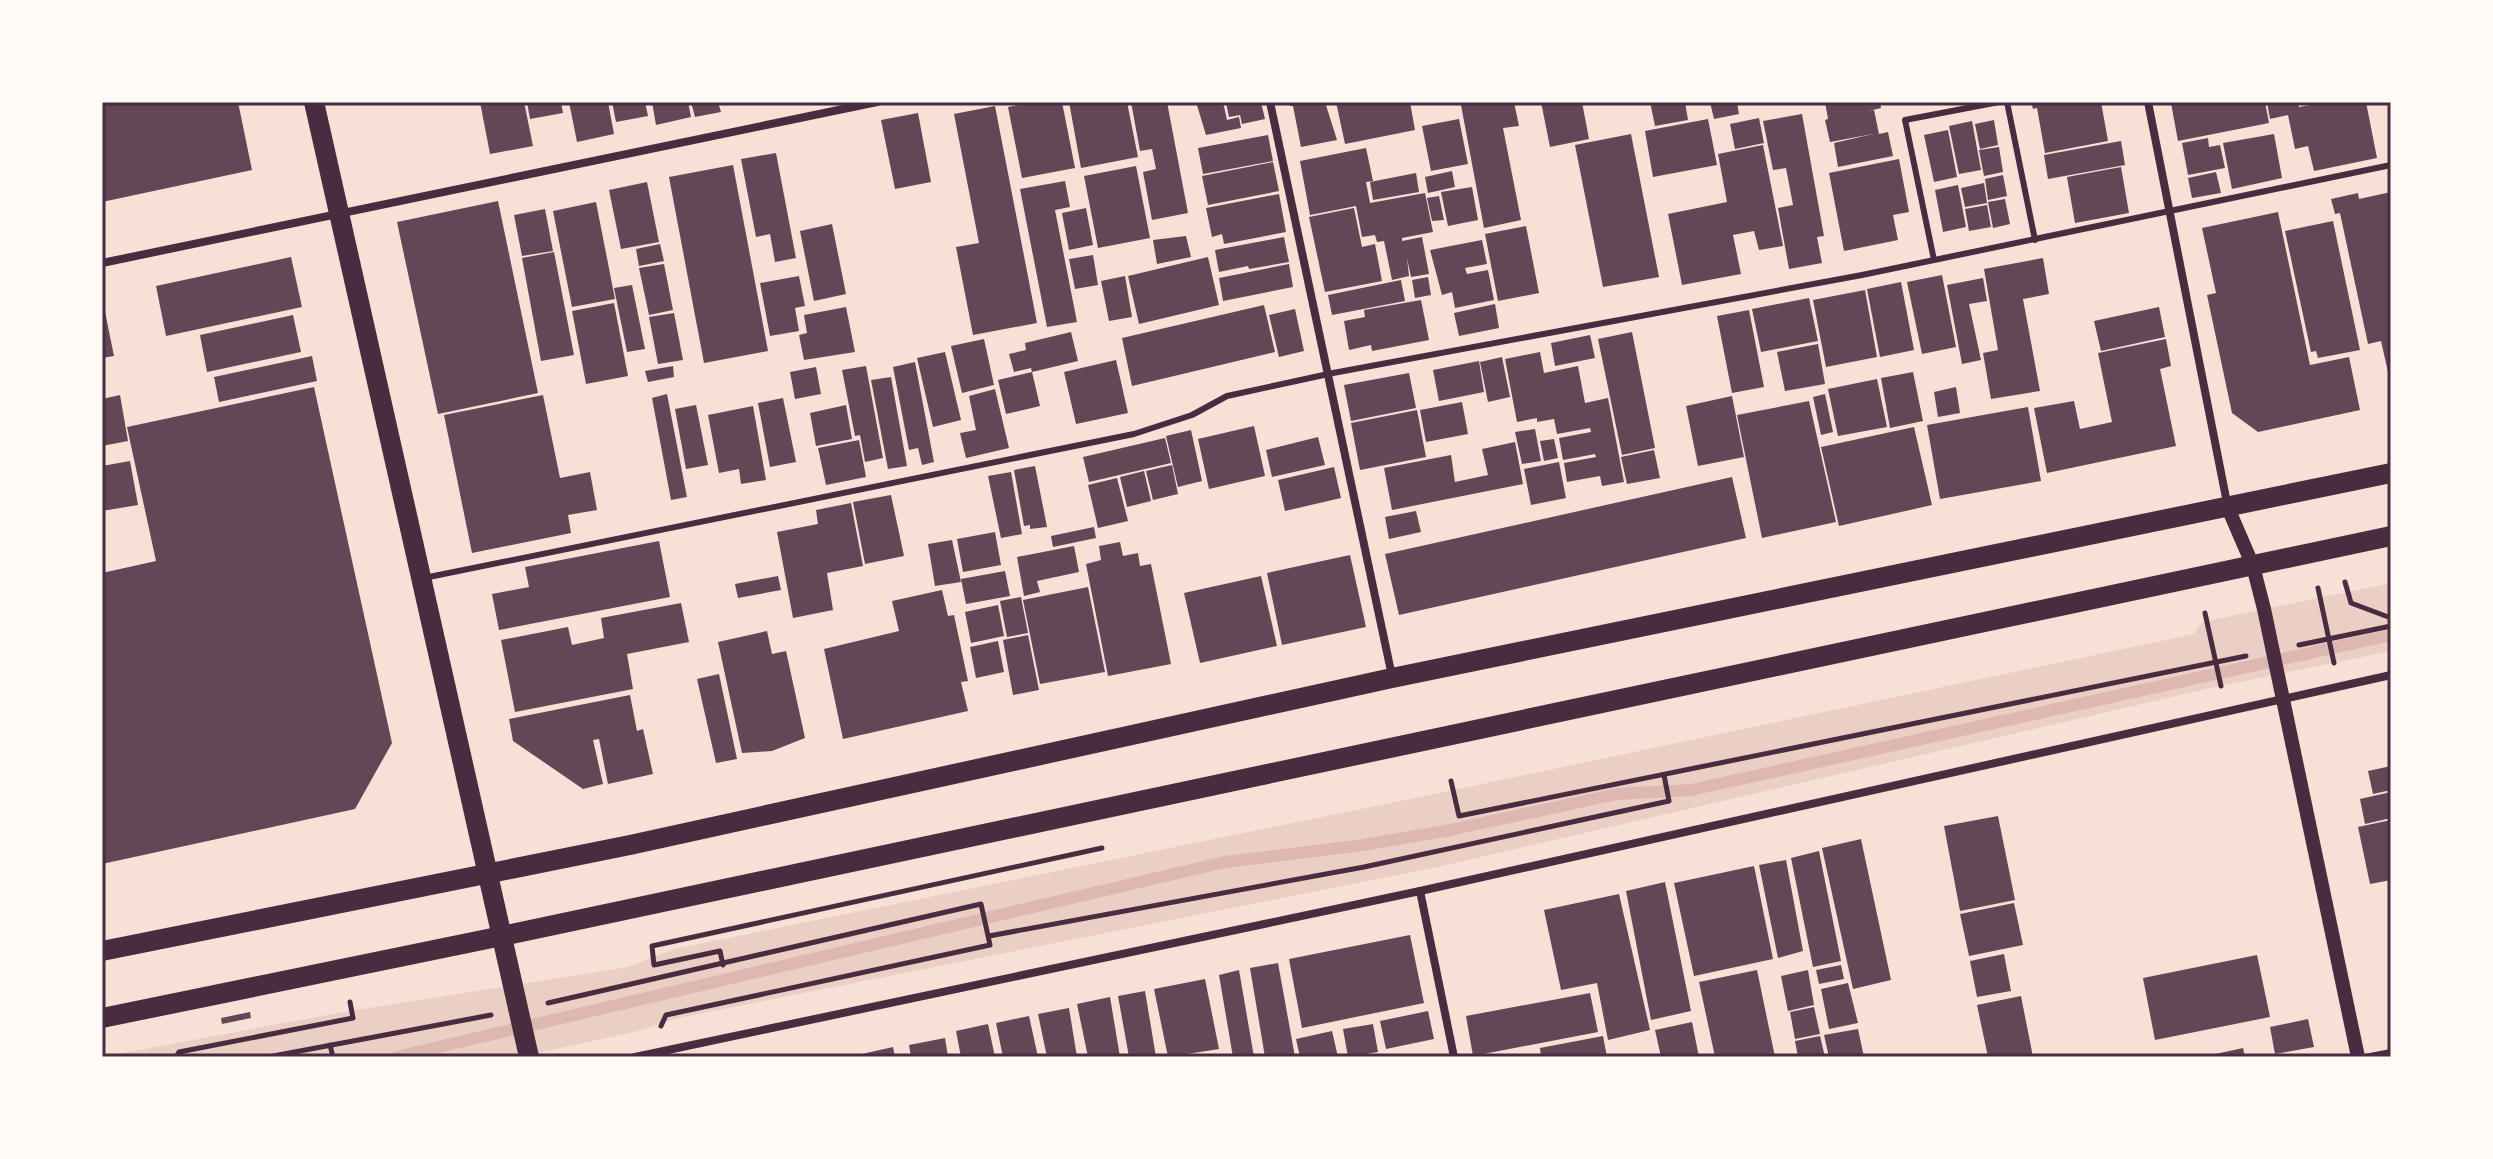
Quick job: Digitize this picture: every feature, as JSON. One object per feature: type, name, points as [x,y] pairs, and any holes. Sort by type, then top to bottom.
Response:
[{"type":"main road","points":[[314,102],[529,1056]]},
{"type":"main road","points":[[102,951],[488,875],[1392,678],[2391,473]]},
{"type":"main road","points":[[102,1018],[2391,536]]},
{"type":"street","points":[[102,263],[877,102]]},
{"type":"street","points":[[1270,102],[1392,678]]},
{"type":"street","points":[[2148,102],[2228,508],[2253,566],[2264,609],[2358,1057]]},
{"type":"street","points":[[635,1057],[1420,891],[2391,675]]},
{"type":"street","points":[[1420,891],[1454,1057]]},
{"type":"lane","points":[[1934,260],[1905,120],[1999,102]]},
{"type":"lane","points":[[2007,102],[2035,240]]},
{"type":"lane","points":[[422,579],[1134,434],[1192,415],[1227,396],[2035,240],[2391,165]]},
{"type":"lane","points":[[2365,1057],[2391,1052]]},
{"type":"path","points":[[2345,582],[2351,603],[2391,618]]},
{"type":"path","points":[[2318,588],[2334,663]]},
{"type":"path","points":[[2205,613],[2221,686]]},
{"type":"path","points":[[2298,645],[2391,626]]},
{"type":"path","points":[[1451,781],[1459,816],[2252,654]]},
{"type":"path","points":[[989,936],[1364,867],[1669,801],[1664,775]]},
{"type":"path","points":[[723,965],[720,951],[654,965],[652,946],[1102,848]]},
{"type":"path","points":[[619,989],[981,904],[990,945],[666,1015],[657,1035]]},
{"type":"path","points":[[176,1057],[179,1052],[353,1018],[350,1002]]},
{"type":"path","points":[[268,1057],[419,1029]]},
{"type":"path","points":[[330,1045],[333,1057]]},
{"type":"path","points":[[206,1047],[208,1057]]},
{"type":"shaded area","points":[[2391,583],[2391,651],[2215,687],[1438,867],[678,1018],[638,1031],[520,1057],[102,1057],[343,1012],[628,967],[674,949],[1425,796],[2194,634],[2202,622]]},
{"type":"building","points":[[102,102],[238,102],[252,170],[102,202]]},
{"type":"building","points":[[480,102],[524,102],[533,146],[490,154]]},
{"type":"building","points":[[527,102],[561,102],[563,113],[530,119]]},
{"type":"building","points":[[569,102],[608,102],[614,134],[577,142]]},
{"type":"building","points":[[612,102],[645,102],[648,116],[616,122]]},
{"type":"building","points":[[652,102],[688,102],[691,117],[656,125]]},
{"type":"building","points":[[691,102],[718,102],[721,112],[695,117]]},
{"type":"building","points":[[1033,102],[1062,102],[1075,168],[1022,178],[1008,107]]},
{"type":"building","points":[[1069,102],[1127,102],[1138,157],[1081,168]]},
{"type":"building","points":[[1131,102],[1167,102],[1188,213],[1152,220],[1143,172],[1156,169],[1152,149],[1140,151]]},
{"type":"building","points":[[1196,102],[1223,102],[1227,120],[1239,117],[1241,128],[1206,135]]},
{"type":"building","points":[[1226,102],[1261,102],[1265,119],[1242,124],[1240,115],[1229,117]]},
{"type":"building","points":[[1289,102],[1325,102],[1337,140],[1301,147],[1293,106]]},
{"type":"building","points":[[1336,102],[1410,102],[1415,130],[1345,144]]},
{"type":"building","points":[[1514,102],[1519,126],[1503,128],[1521,220],[1484,228],[1461,105]]},
{"type":"building","points":[[1541,102],[1582,102],[1589,139],[1550,147]]},
{"type":"building","points":[[1650,102],[1685,102],[1688,120],[1655,126]]},
{"type":"building","points":[[1710,102],[1737,102],[1739,114],[1714,119]]},
{"type":"building","points":[[1825,102],[1880,102],[1881,108],[1865,112],[1874,110],[1879,134],[1888,132],[1893,156],[1838,167],[1834,143],[1873,134],[1830,142]]},
{"type":"building","points":[[2031,102],[2101,102],[2108,141],[2045,153],[2037,108],[2033,109]]},
{"type":"building","points":[[2265,102],[2269,123],[2178,141],[2171,103]]},
{"type":"building","points":[[2267,102],[2298,102],[2299,107],[2326,102],[2366,102],[2377,158],[2314,171],[2308,146],[2295,149],[2288,115],[2270,119]]},
{"type":"building","points":[[995,106],[1037,323],[973,335],[956,247],[979,243],[954,114]]},
{"type":"building","points":[[918,113],[931,182],[895,189],[881,120]]},
{"type":"building","points":[[1802,114],[1824,236],[1817,237],[1822,263],[1789,269],[1778,208],[1793,205],[1786,168],[1773,170],[1763,121]]},
{"type":"building","points":[[1759,118],[1764,143],[1735,149],[1730,124]]},
{"type":"building","points":[[1459,119],[1468,164],[1431,171],[1422,126]]},
{"type":"building","points":[[1708,119],[1717,165],[1653,177],[1645,131]]},
{"type":"building","points":[[1994,120],[1998,145],[1980,149],[1975,124]]},
{"type":"building","points":[[1972,121],[1981,170],[1959,174],[1949,126]]},
{"type":"building","points":[[1948,130],[1957,177],[1934,182],[1924,135]]},
{"type":"building","points":[[1631,134],[1659,277],[1603,287],[1575,145]]},
{"type":"building","points":[[2274,134],[2282,178],[2232,189],[2223,143]]},
{"type":"building","points":[[1268,135],[1273,161],[1203,174],[1198,148]]},
{"type":"building","points":[[2208,138],[2209,147],[2220,145],[2225,168],[2188,175],[2182,143]]},
{"type":"building","points":[[2121,141],[2125,165],[2048,179],[2044,155]]},
{"type":"building","points":[[1763,145],[1783,246],[1759,250],[1754,231],[1733,235],[1741,274],[1682,285],[1668,214],[1727,202],[1718,154]]},
{"type":"building","points":[[1999,147],[2003,172],[1984,176],[1979,150]]},
{"type":"building","points":[[1366,148],[1373,181],[1366,182],[1370,203],[1425,193],[1433,232],[1402,238],[1402,241],[1422,237],[1429,274],[1411,277],[1407,258],[1409,276],[1392,280],[1384,241],[1377,242],[1375,235],[1362,237],[1356,206],[1310,215],[1300,161]]},
{"type":"building","points":[[776,153],[796,258],[775,262],[770,234],[756,237],[741,159]]},
{"type":"building","points":[[1899,159],[1909,212],[1893,215],[1898,240],[1844,251],[1829,173]]},
{"type":"building","points":[[1273,162],[1279,191],[1208,205],[1202,176]]},
{"type":"building","points":[[733,165],[768,351],[704,363],[669,177]]},
{"type":"building","points":[[1136,166],[1150,238],[1098,248],[1084,176]]},
{"type":"building","points":[[2121,167],[2129,213],[2075,223],[2067,177]]},
{"type":"building","points":[[1452,171],[1455,187],[1428,193],[1425,177]]},
{"type":"building","points":[[2216,172],[2221,193],[2192,198],[2188,178]]},
{"type":"building","points":[[1416,173],[1419,192],[1373,200],[1370,182]]},
{"type":"building","points":[[2003,175],[2007,196],[1988,200],[1985,179]]},
{"type":"building","points":[[1065,181],[1070,207],[1055,210],[1077,322],[1047,327],[1020,189]]},
{"type":"building","points":[[647,182],[659,242],[621,249],[609,190]]},
{"type":"building","points":[[1984,183],[1987,203],[1965,207],[1961,188]]},
{"type":"building","points":[[1958,185],[1966,227],[1943,232],[1935,190]]},
{"type":"building","points":[[1472,187],[1478,220],[1448,226],[1441,192]]},
{"type":"building","points":[[2391,192],[2390,381],[2381,341],[2368,344],[2340,213],[2335,214],[2331,199],[2358,193],[2359,199]]},
{"type":"building","points":[[1279,194],[1286,232],[1224,244],[1222,234],[1212,237],[1206,208]]},
{"type":"building","points":[[1439,196],[1444,220],[1432,221],[1427,198]]},
{"type":"building","points":[[2005,199],[2010,224],[1993,228],[1988,202]]},
{"type":"building","points":[[498,201],[538,393],[438,414],[397,222]]},
{"type":"building","points":[[596,202],[615,299],[572,307],[553,211]]},
{"type":"building","points":[[1987,205],[1991,227],[1969,231],[1965,209]]},
{"type":"building","points":[[1086,208],[1093,245],[1069,250],[1062,213]]},
{"type":"building","points":[[1354,208],[1362,247],[1375,244],[1382,281],[1325,292],[1309,217]]},
{"type":"building","points":[[545,209],[553,251],[522,256],[514,215]]},
{"type":"building","points":[[2278,212],[2310,365],[2349,357],[2360,410],[2258,432],[2232,413],[2207,295],[2216,293],[2202,228]]},
{"type":"building","points":[[2333,221],[2360,350],[2318,358],[2316,351],[2311,352],[2285,231]]},
{"type":"building","points":[[832,224],[846,294],[814,301],[800,231]]},
{"type":"building","points":[[1526,226],[1539,293],[1498,301],[1485,234]]},
{"type":"building","points":[[1186,236],[1191,257],[1157,264],[1153,240]]},
{"type":"building","points":[[1284,237],[1289,262],[1219,272],[1215,250]]},
{"type":"building","points":[[1482,240],[1487,264],[1465,268],[1467,274],[1488,270],[1494,300],[1455,308],[1452,292],[1442,295],[1430,250]]},
{"type":"building","points":[[660,244],[664,261],[639,266],[636,249]]},
{"type":"building","points":[[554,252],[574,355],[541,361],[522,258]]},
{"type":"building","points":[[1093,255],[1098,285],[1075,289],[1069,259]]},
{"type":"building","points":[[291,257],[302,307],[166,336],[156,286]]},
{"type":"building","points":[[1208,257],[1219,305],[1139,324],[1128,276]]},
{"type":"building","points":[[2043,258],[2049,294],[2023,299],[2040,391],[1991,399],[1983,353],[1998,350],[1984,269]]},
{"type":"building","points":[[664,264],[673,310],[649,315],[639,268]]},
{"type":"building","points":[[1289,264],[1293,287],[1223,301],[1219,278]]},
{"type":"building","points":[[1942,275],[1956,347],[1922,354],[1907,282]]},
{"type":"building","points":[[799,276],[805,306],[795,308],[799,331],[770,336],[760,283]]},
{"type":"building","points":[[1125,276],[1132,317],[1109,321],[1101,281]]},
{"type":"building","points":[[1428,277],[1431,295],[1415,298],[1412,280]]},
{"type":"building","points":[[1983,278],[1987,301],[1969,304],[1981,360],[1962,364],[1947,285]]},
{"type":"building","points":[[1401,280],[1405,301],[1332,315],[1328,295]]},
{"type":"building","points":[[1901,282],[1914,350],[1880,357],[1867,289]]},
{"type":"building","points":[[632,285],[645,349],[627,352],[614,288]]},
{"type":"building","points":[[1865,290],[1877,357],[1826,367],[1813,300]]},
{"type":"building","points":[[102,297],[114,356],[102,358]]},
{"type":"building","points":[[1809,298],[1818,341],[1761,352],[1752,309]]},
{"type":"building","points":[[1421,300],[1429,340],[1372,351],[1371,345],[1349,350],[1344,321],[1365,317],[1364,310]]},
{"type":"building","points":[[614,303],[628,376],[586,384],[572,311]]},
{"type":"building","points":[[1495,304],[1499,328],[1459,336],[1454,313]]},
{"type":"building","points":[[1264,305],[1275,352],[1132,386],[1122,338]]},
{"type":"building","points":[[846,307],[855,352],[804,360],[799,335],[807,333],[804,315]]},
{"type":"building","points":[[2159,307],[2165,337],[2101,351],[2094,321]]},
{"type":"building","points":[[1295,309],[1304,351],[1279,357],[1269,315]]},
{"type":"building","points":[[1749,310],[1764,387],[1732,393],[1717,316]]},
{"type":"building","points":[[674,313],[683,360],[658,364],[649,317]]},
{"type":"building","points":[[293,315],[301,352],[207,372],[200,335]]},
{"type":"building","points":[[1071,332],[1078,361],[1032,372],[1031,368],[1014,372],[1009,354],[1026,350],[1025,343]]},
{"type":"building","points":[[1632,332],[1655,448],[1622,455],[1598,339]]},
{"type":"building","points":[[1590,335],[1595,358],[1555,366],[1551,343]]},
{"type":"building","points":[[984,339],[994,385],[962,393],[951,346]]},
{"type":"building","points":[[2166,339],[2171,366],[2160,369],[2176,446],[2047,473],[2034,408],[2074,401],[2080,429],[2112,422],[2098,353]]},
{"type":"building","points":[[1818,344],[1825,384],[1785,391],[1777,352]]},
{"type":"building","points":[[945,352],[961,420],[933,427],[917,358]]},
{"type":"building","points":[[1540,352],[1544,373],[1578,366],[1585,403],[1608,398],[1624,482],[1602,486],[1600,476],[1567,482],[1564,463],[1596,457],[1595,454],[1563,460],[1559,438],[1591,432],[1590,428],[1557,434],[1554,419],[1517,422],[1505,359]]},
{"type":"building","points":[[312,356],[317,381],[219,402],[214,377]]},
{"type":"building","points":[[1502,357],[1510,397],[1488,402],[1480,362]]},
{"type":"building","points":[[1116,360],[1128,413],[1076,424],[1064,372]]},
{"type":"building","points":[[1479,361],[1484,392],[1439,401],[1433,370]]},
{"type":"building","points":[[915,362],[934,462],[922,465],[918,448],[909,450],[893,367]]},
{"type":"building","points":[[673,366],[674,377],[648,382],[645,371]]},
{"type":"building","points":[[866,366],[883,458],[865,462],[860,435],[855,436],[842,370]]},
{"type":"building","points":[[816,367],[821,394],[795,399],[790,372]]},
{"type":"building","points":[[1032,372],[1040,406],[1006,414],[998,380]]},
{"type":"building","points":[[1913,372],[1923,421],[1890,428],[1881,378]]},
{"type":"building","points":[[1409,373],[1416,408],[1351,421],[1344,385]]},
{"type":"building","points":[[891,377],[907,466],[888,469],[871,380]]},
{"type":"building","points":[[1877,379],[1887,427],[1838,436],[1828,389]]},
{"type":"building","points":[[314,387],[392,743],[355,809],[102,864],[102,573],[156,561],[127,427]]},
{"type":"building","points":[[1956,387],[1960,413],[1938,417],[1934,392]]},
{"type":"building","points":[[995,389],[1009,448],[966,458],[960,433],[976,430],[969,396]]},
{"type":"building","points":[[667,394],[687,497],[671,500],[652,398]]},
{"type":"building","points":[[1825,394],[1833,432],[1821,435],[1813,397]]},
{"type":"building","points":[[120,395],[128,441],[102,446],[102,399]]},
{"type":"building","points":[[543,395],[560,478],[590,472],[597,510],[568,515],[571,533],[472,553],[444,415]]},
{"type":"building","points":[[1732,396],[1744,457],[1698,466],[1686,406]]},
{"type":"building","points":[[783,398],[796,462],[770,467],[758,403]]},
{"type":"building","points":[[1809,401],[1836,522],[1762,538],[1737,415]]},
{"type":"building","points":[[1462,402],[1468,434],[1426,442],[1420,410]]},
{"type":"building","points":[[696,405],[708,465],[686,469],[675,409]]},
{"type":"building","points":[[846,405],[852,439],[816,446],[810,413]]},
{"type":"building","points":[[753,406],[766,480],[741,484],[739,469],[719,473],[708,415]]},
{"type":"building","points":[[2028,407],[2041,481],[1940,499],[1927,425]]},
{"type":"building","points":[[1417,410],[1426,457],[1360,470],[1351,423]]},
{"type":"building","points":[[1254,426],[1265,476],[1209,489],[1198,439]]},
{"type":"building","points":[[1914,427],[1932,505],[1839,526],[1821,447]]},
{"type":"building","points":[[1535,429],[1541,461],[1522,464],[1515,432]]},
{"type":"building","points":[[1191,430],[1202,481],[1178,487],[1166,436]]},
{"type":"building","points":[[1318,437],[1325,465],[1272,477],[1266,450]]},
{"type":"building","points":[[1165,438],[1171,463],[1089,482],[1083,457]]},
{"type":"building","points":[[1554,439],[1558,458],[1544,461],[1540,441]]},
{"type":"building","points":[[859,440],[866,477],[826,485],[818,448]]},
{"type":"building","points":[[1515,442],[1523,484],[1392,510],[1384,468],[1451,455],[1455,482],[1488,475],[1482,449]]},
{"type":"building","points":[[1654,450],[1660,478],[1627,484],[1621,457]]},
{"type":"building","points":[[130,461],[138,505],[102,511],[102,466]]},
{"type":"building","points":[[1559,462],[1566,498],[1531,505],[1524,469]]},
{"type":"building","points":[[1172,465],[1178,494],[1153,500],[1146,471]]},
{"type":"building","points":[[1035,466],[1047,527],[1030,529],[1030,525],[1024,526],[1014,470]]},
{"type":"building","points":[[1334,467],[1341,498],[1285,511],[1278,480]]},
{"type":"building","points":[[1144,471],[1151,501],[1127,507],[1120,477]]},
{"type":"building","points":[[1011,472],[1022,534],[1001,538],[988,476]]},
{"type":"building","points":[[1732,477],[1746,538],[1399,615],[1385,554]]},
{"type":"building","points":[[1117,478],[1128,521],[1098,528],[1088,485]]},
{"type":"building","points":[[891,495],[904,556],[865,564],[853,502]]},
{"type":"building","points":[[851,503],[863,566],[827,573],[833,610],[793,618],[777,532],[818,524],[816,510]]},
{"type":"building","points":[[1416,511],[1421,532],[1389,539],[1385,517]]},
{"type":"building","points":[[1094,527],[1096,538],[1053,547],[1051,536]]},
{"type":"building","points":[[995,532],[1001,565],[963,572],[957,539]]},
{"type":"building","points":[[952,540],[961,582],[935,586],[928,544]]},
{"type":"building","points":[[659,541],[670,597],[499,630],[492,594],[529,587],[525,567]]},
{"type":"building","points":[[1120,542],[1123,556],[1138,553],[1140,566],[1151,564],[1171,664],[1108,676],[1086,564],[1101,560],[1099,546]]},
{"type":"building","points":[[1074,546],[1079,572],[1037,581],[1040,592],[1024,596],[1017,557]]},
{"type":"building","points":[[1350,555],[1366,627],[1282,645],[1267,573]]},
{"type":"building","points":[[1005,571],[1010,596],[966,604],[961,579]]},
{"type":"building","points":[[778,576],[781,590],[738,598],[735,584]]},
{"type":"building","points":[[1261,576],[1277,646],[1200,663],[1184,593]]},
{"type":"building","points":[[1088,587],[1105,672],[1040,684],[1023,600]]},
{"type":"building","points":[[942,590],[948,616],[954,615],[968,681],[961,682],[968,711],[843,739],[824,649],[899,631],[892,601]]},
{"type":"building","points":[[1021,597],[1028,633],[1007,637],[1000,601]]},
{"type":"building","points":[[681,603],[689,642],[627,654],[633,689],[515,712],[501,640],[568,627],[572,645],[604,638],[601,618]]},
{"type":"building","points":[[998,605],[1004,636],[971,643],[965,612]]},
{"type":"building","points":[[767,631],[772,654],[786,651],[805,738],[772,751],[742,753],[718,642]]},
{"type":"building","points":[[1028,635],[1039,690],[1013,695],[1003,640]]},
{"type":"building","points":[[998,641],[1004,672],[976,678],[970,647]]},
{"type":"building","points":[[719,674],[737,759],[716,763],[697,679]]},
{"type":"building","points":[[630,695],[637,731],[643,729],[653,774],[608,784],[599,739],[593,740],[603,784],[583,789],[513,741],[509,719]]},
{"type":"building","points":[[2391,766],[2391,790],[2373,794],[2368,771]]},
{"type":"building","points":[[2391,792],[2391,818],[2365,824],[2360,799]]},
{"type":"building","points":[[1998,816],[2015,900],[1960,911],[1944,826]]},
{"type":"building","points":[[2391,820],[2391,880],[2370,884],[2358,827]]},
{"type":"building","points":[[1861,839],[1891,980],[1853,989],[1822,848]]},
{"type":"building","points":[[1819,851],[1841,961],[1813,967],[1791,858]]},
{"type":"building","points":[[1786,860],[1803,951],[1778,958],[1759,865]]},
{"type":"building","points":[[1754,866],[1773,959],[1694,976],[1674,883]]},
{"type":"building","points":[[1665,882],[1691,1011],[1651,1020],[1626,891]]},
{"type":"building","points":[[1619,894],[1650,1030],[1608,1040],[1597,983],[1561,990],[1544,910]]},
{"type":"building","points":[[2014,903],[2023,945],[1969,956],[1960,914]]},
{"type":"building","points":[[1410,935],[1424,1003],[1302,1028],[1289,959]]},
{"type":"building","points":[[2004,954],[2011,991],[1977,997],[1970,961]]},
{"type":"building","points":[[2257,955],[2270,1017],[2155,1040],[2143,978]]},
{"type":"building","points":[[1278,963],[1295,1057],[1265,1057],[1250,968]]},
{"type":"building","points":[[1841,965],[1844,979],[1819,984],[1816,970]]},
{"type":"building","points":[[1239,970],[1254,1057],[1233,1057],[1219,975]]},
{"type":"building","points":[[1757,970],[1775,1057],[1715,1057],[1699,982]]},
{"type":"building","points":[[1808,970],[1814,1005],[1788,1011],[1781,976]]},
{"type":"building","points":[[1205,979],[1219,1049],[1168,1057],[1154,989]]},
{"type":"building","points":[[1848,983],[1858,1023],[1829,1029],[1821,989]]},
{"type":"building","points":[[1145,991],[1156,1057],[1129,1057],[1118,996]]},
{"type":"building","points":[[1590,993],[1598,1032],[1473,1056],[1466,1016]]},
{"type":"building","points":[[2021,996],[2033,1057],[1988,1057],[1977,1005]]},
{"type":"building","points":[[1110,997],[1120,1057],[1088,1057],[1077,1004]]},
{"type":"building","points":[[1814,1007],[1820,1034],[1795,1039],[1790,1012]]},
{"type":"building","points":[[1069,1008],[1077,1057],[1047,1057],[1038,1014]]},
{"type":"building","points":[[1428,1011],[1434,1039],[1386,1049],[1380,1021]]},
{"type":"building","points":[[250,1012],[251,1018],[222,1024],[221,1018]]},
{"type":"building","points":[[1029,1016],[1038,1057],[1003,1057],[996,1023]]},
{"type":"building","points":[[2308,1019],[2314,1047],[2275,1054],[2270,1027]]},
{"type":"building","points":[[1692,1022],[1699,1057],[1661,1057],[1655,1030]]},
{"type":"building","points":[[988,1024],[995,1057],[961,1057],[956,1031]]},
{"type":"building","points":[[1373,1024],[1378,1052],[1348,1057],[1343,1029]]},
{"type":"building","points":[[1858,1029],[1864,1057],[1829,1057],[1824,1035]]},
{"type":"building","points":[[1332,1031],[1338,1057],[1300,1057],[1296,1039]]},
{"type":"building","points":[[1603,1036],[1607,1057],[1541,1057],[1540,1048]]},
{"type":"building","points":[[1820,1036],[1825,1057],[1798,1057],[1795,1041]]},
{"type":"building","points":[[945,1038],[948,1057],[911,1057],[909,1045]]},
{"type":"building","points":[[893,1047],[895,1057],[853,1057],[853,1056]]},
{"type":"building","points":[[2243,1048],[2245,1057],[2206,1057],[2206,1056]]},
{"type":"waterway","points":[[396,1057],[1225,862],[1363,845],[1450,830],[1617,794],[1691,790],[2391,635]]}]
